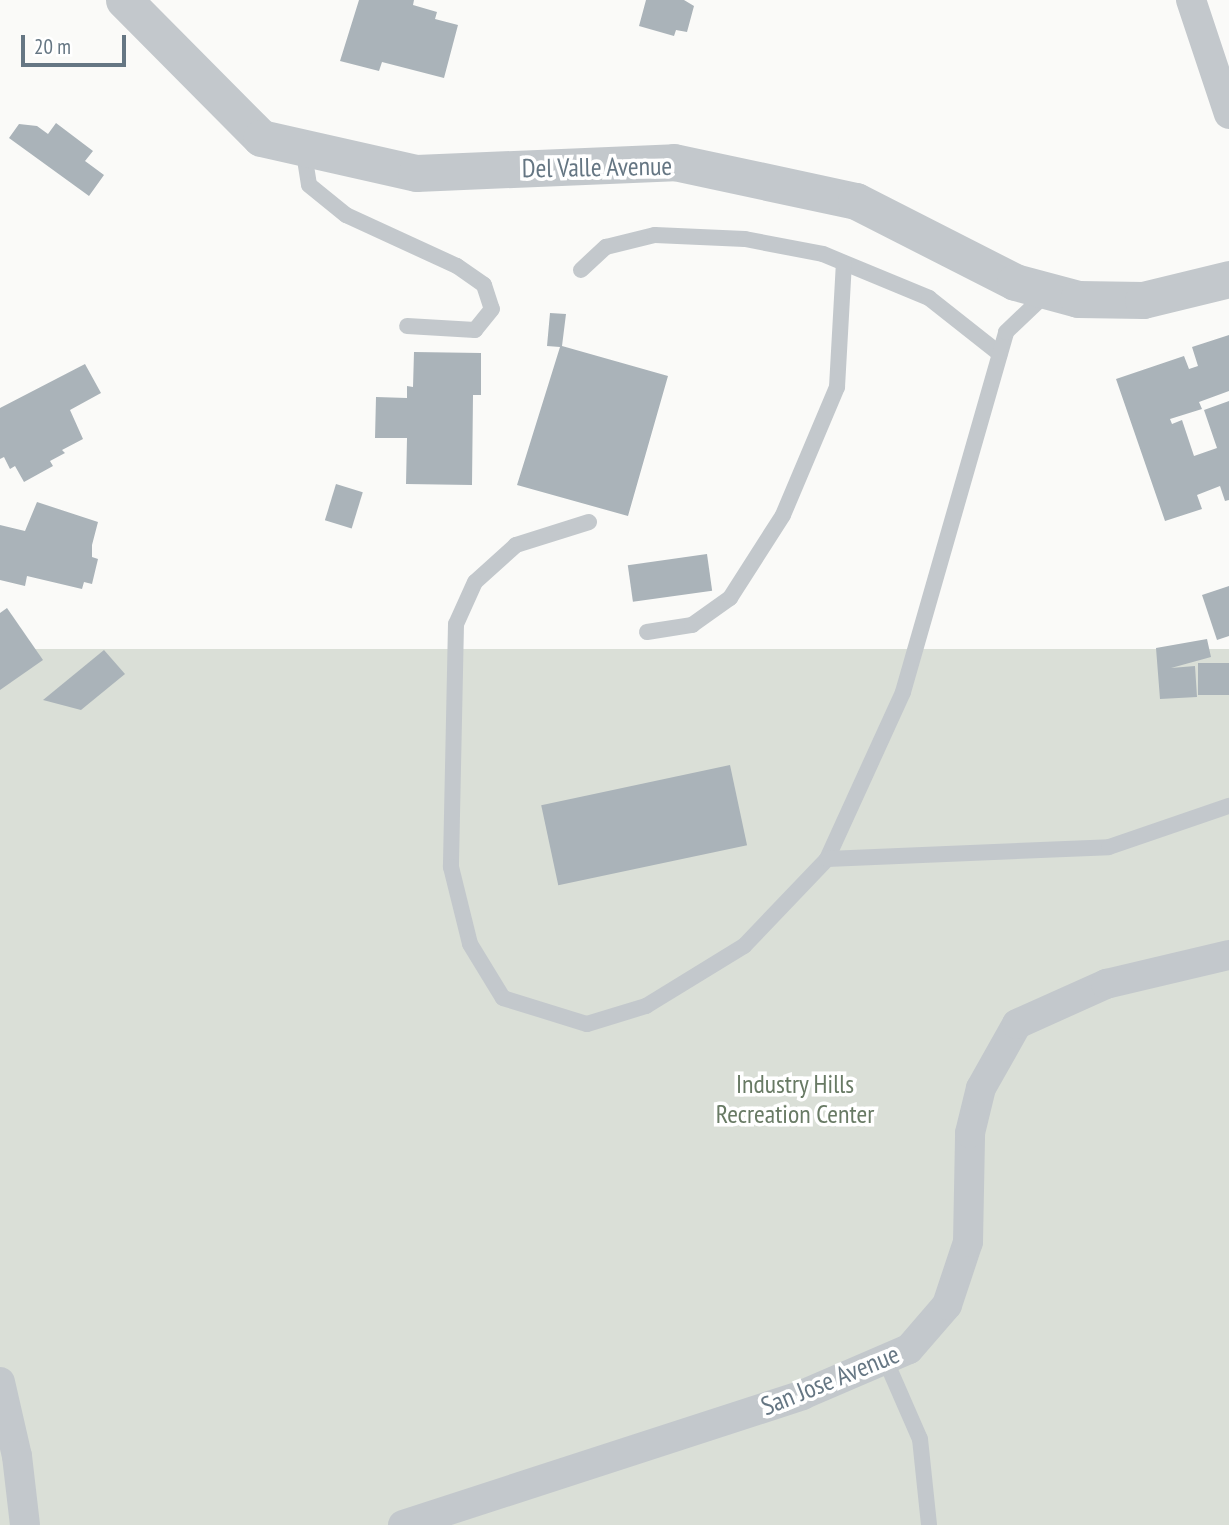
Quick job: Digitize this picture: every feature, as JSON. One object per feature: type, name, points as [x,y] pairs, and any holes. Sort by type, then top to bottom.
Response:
[{"type":"street","name":"Del Valle Avenue","points":[[124,0],[261,138],[416,173],[674,162],[856,201],[1015,282],[1078,299],[1143,300],[1229,279]]},
{"type":"street","points":[[1191,0],[1229,114]]},
{"type":"street","name":"San Jose Avenue","points":[[403,1525],[802,1395],[909,1349],[947,1305],[968,1242],[970,1133],[981,1088],[1017,1024],[1106,984],[1229,955]]},
{"type":"street","points":[[0,1382],[17,1456],[25,1525]]},
{"type":"lane","points":[[303,147],[309,185],[346,215],[466,272],[484,285],[492,309],[475,330],[407,326]]},
{"type":"lane","points":[[581,270],[606,247],[655,234],[745,239],[844,262],[929,298],[1000,354]]},
{"type":"lane","points":[[647,632],[692,625],[730,598],[783,515],[837,387],[844,262]]},
{"type":"lane","points":[[589,522],[516,545],[475,582],[456,625],[452,867],[470,944],[503,998],[587,1024],[646,1006],[744,946],[827,859],[904,692],[1006,332],[1049,291]]},
{"type":"lane","points":[[827,859],[1109,847],[1229,806]]},
{"type":"lane","points":[[885,1359],[920,1439],[929,1525]]},
{"type":"green space","name":"Industry Hills Recreation Center","points":[[0,649],[1229,649],[1229,1525],[0,1525]]},
{"type":"building","points":[[359,0],[414,0],[413,5],[437,12],[435,19],[458,25],[444,78],[382,62],[379,71],[340,61]]},
{"type":"building","points":[[646,0],[684,0],[694,6],[687,32],[676,30],[674,36],[639,26]]},
{"type":"building","points":[[56,123],[93,151],[85,161],[104,175],[89,196],[9,138],[19,124],[37,126],[48,134]]},
{"type":"building","points":[[550,313],[566,314],[562,346],[668,376],[628,516],[517,485],[560,347],[547,346]]},
{"type":"building","points":[[1229,335],[1229,391],[1199,402],[1202,409],[1170,419],[1172,424],[1182,420],[1194,456],[1217,448],[1204,410],[1229,401],[1229,500],[1225,501],[1220,486],[1197,495],[1202,509],[1165,521],[1116,379],[1184,356],[1189,369],[1198,366],[1192,347]]},
{"type":"building","points":[[414,352],[481,353],[481,395],[473,395],[472,485],[406,484],[407,438],[375,438],[376,397],[407,398],[407,386],[413,387]]},
{"type":"building","points":[[85,364],[101,393],[70,410],[83,439],[62,450],[65,453],[50,461],[53,466],[24,482],[15,466],[10,469],[4,457],[0,459],[0,408]]},
{"type":"building","points":[[336,484],[363,492],[352,529],[325,520]]},
{"type":"building","points":[[37,502],[98,522],[92,545],[92,557],[98,559],[92,584],[84,582],[82,589],[27,576],[25,586],[0,580],[0,525],[25,531]]},
{"type":"building","points":[[707,554],[712,591],[633,602],[628,565]]},
{"type":"building","points":[[1229,586],[1229,636],[1217,640],[1202,595]]},
{"type":"building","points":[[7,608],[43,660],[0,690],[0,613]]},
{"type":"building","points":[[1207,639],[1211,657],[1171,668],[1195,666],[1197,697],[1160,699],[1156,648]]},
{"type":"building","points":[[104,650],[125,674],[81,710],[43,700]]},
{"type":"building","points":[[1198,663],[1229,663],[1229,695],[1198,695]]},
{"type":"building","points":[[730,765],[747,845],[558,885],[541,805]]}]
